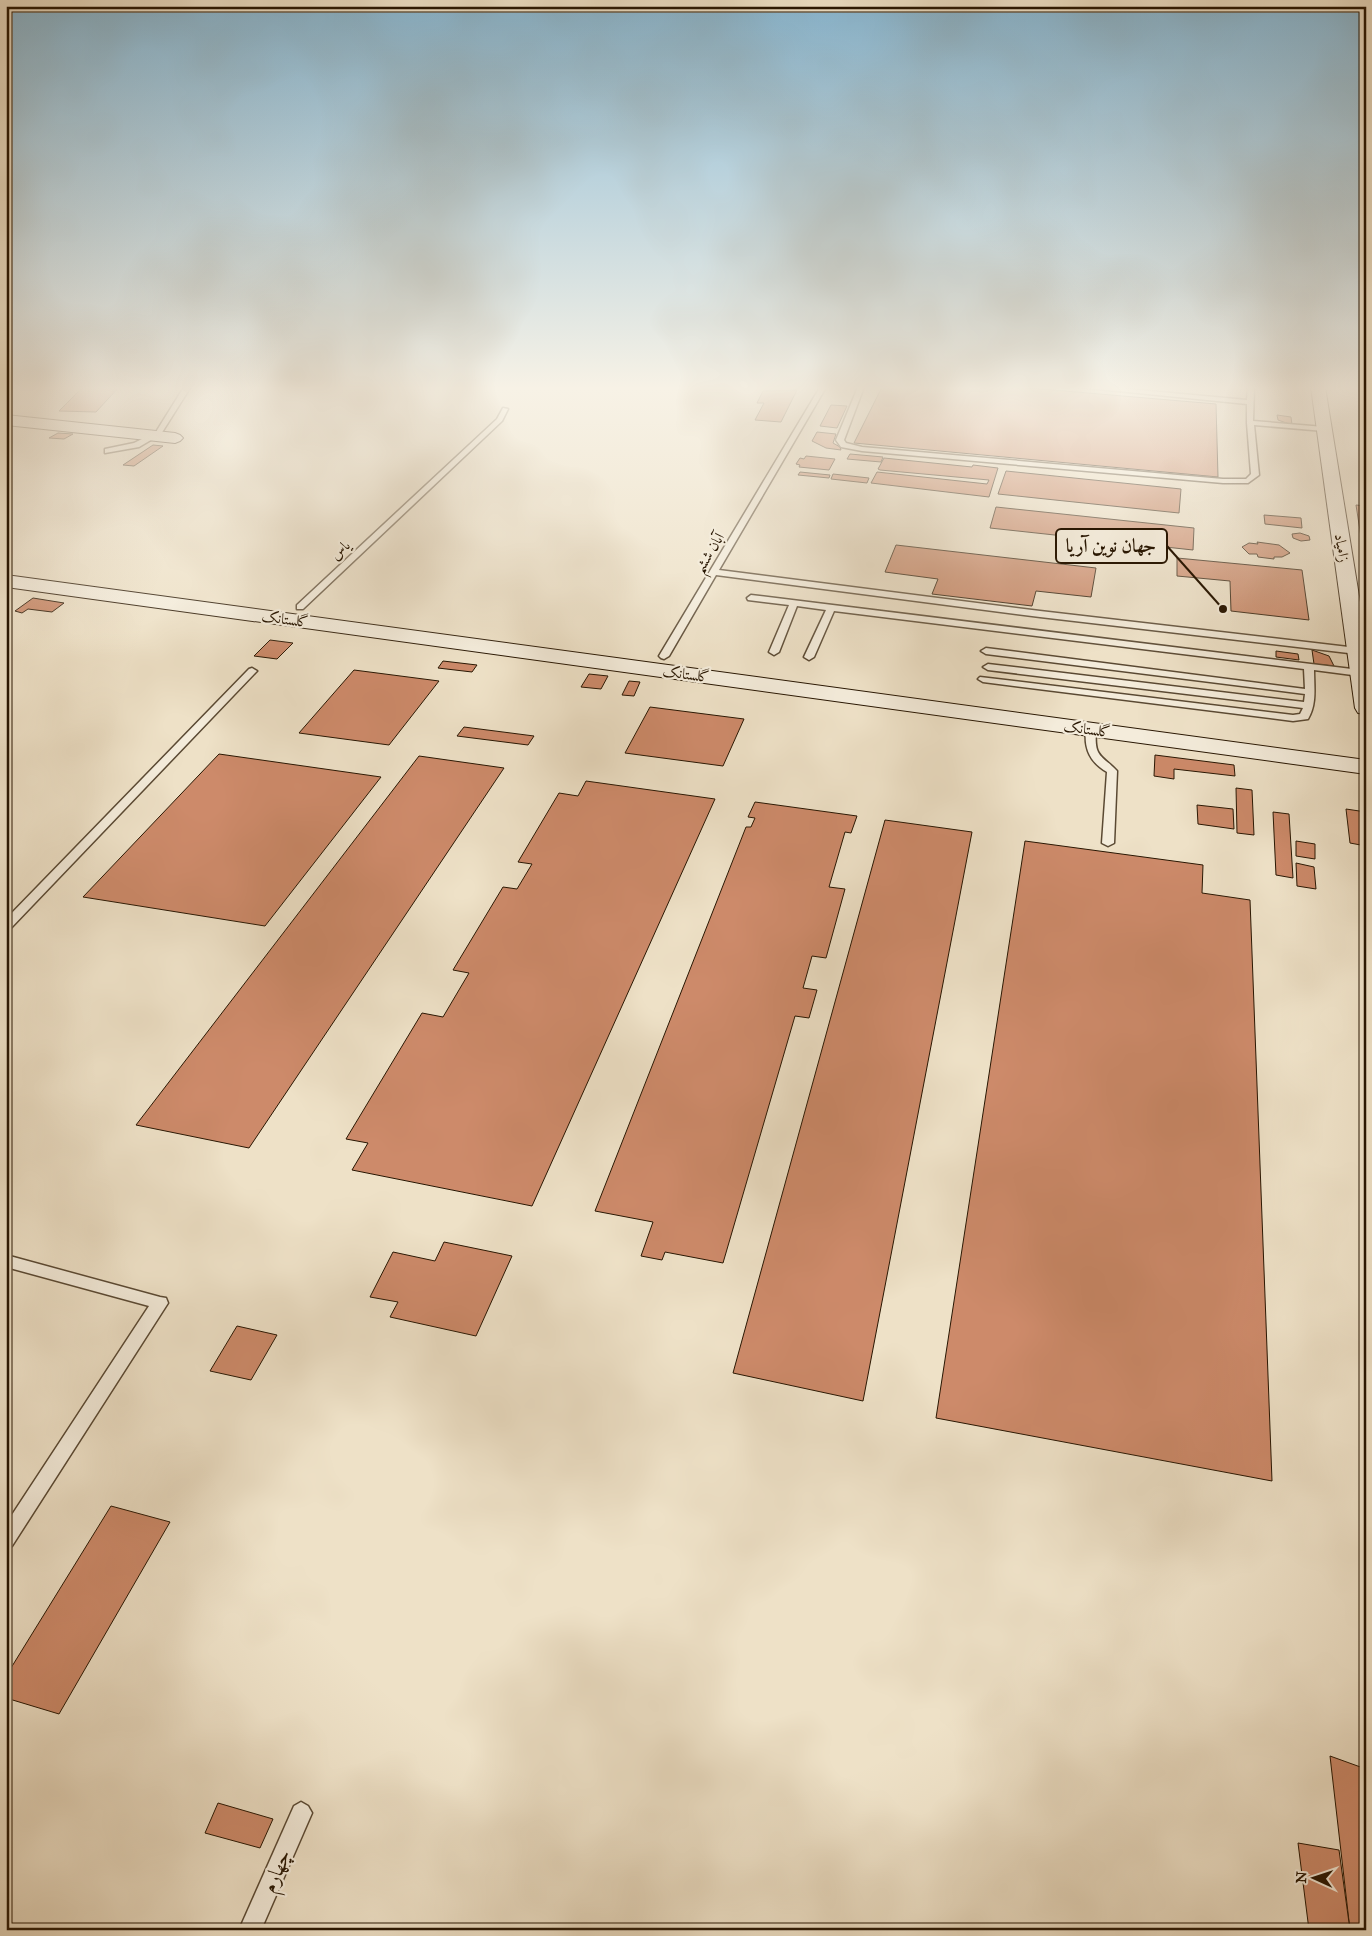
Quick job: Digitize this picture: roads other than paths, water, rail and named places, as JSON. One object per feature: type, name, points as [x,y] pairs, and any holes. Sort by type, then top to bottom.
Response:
[{"type":"street","name":"زامیاد","points":[[1331,477],[1366,708]]},
{"type":"street","name":"گلستانک","points":[[6,568],[1366,750]]},
{"type":"street","name":"گلستانک","points":[[6,581],[1366,767]]},
{"type":"lane","name":"یاس","points":[[300,607],[439,477]]},
{"type":"lane","name":"آبان ششم","points":[[664,656],[770,477]]},
{"type":"lane","points":[[1182,477],[1223,481],[1248,481],[1252,477]]},
{"type":"lane","points":[[714,572],[1040,614],[1357,651]]},
{"type":"lane","points":[[751,598],[831,608],[1309,692]]},
{"type":"lane","points":[[774,652],[794,604]]},
{"type":"lane","points":[[809,657],[831,608]]},
{"type":"lane","points":[[1059,688],[1063,649]]},
{"type":"lane","points":[[986,650],[1063,649],[1308,667],[1360,673]]},
{"type":"lane","points":[[988,667],[1309,706]]},
{"type":"lane","points":[[982,679],[1293,718],[1304,717],[1309,706],[1308,667]]},
{"type":"lane","points":[[6,926],[252,672]]},
{"type":"lane","points":[[1090,730],[1089,741],[1098,764],[1112,771],[1108,843]]},
{"type":"lane","points":[[6,1261],[160,1303],[6,1540]]},
{"type":"lane","name":"چهارم","points":[[250,1930],[301,1813]]},
{"type":"place","name":"جهان نوین آریا","points":[[1223,609]]}]
